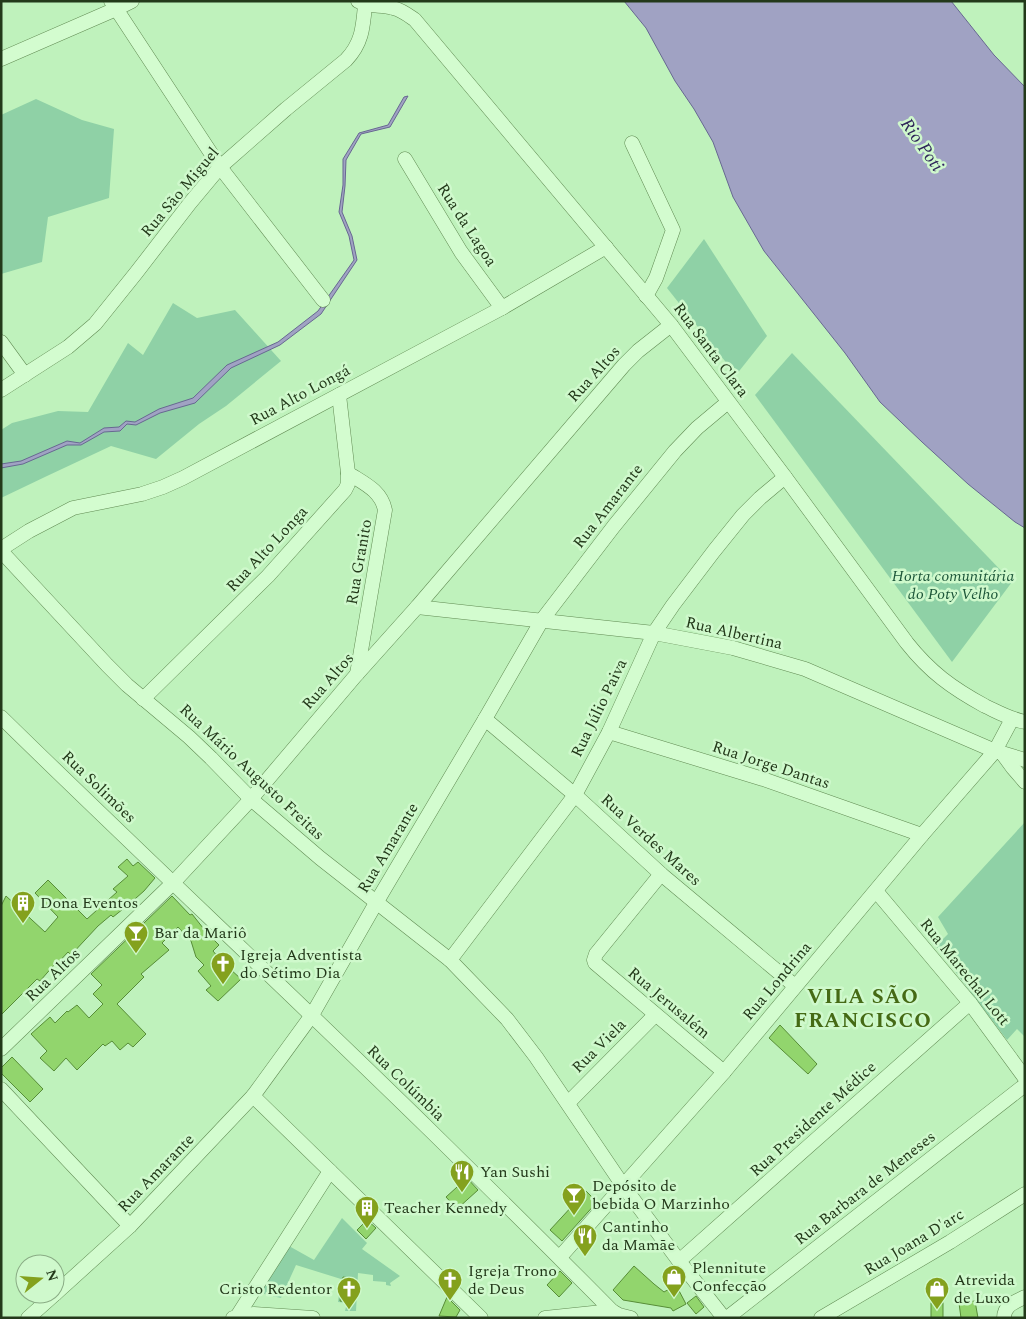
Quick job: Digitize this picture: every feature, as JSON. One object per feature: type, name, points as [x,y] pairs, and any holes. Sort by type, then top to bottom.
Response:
[{"type":"street","points":[[1,59],[114,5],[132,1]]},
{"type":"street","name":"Rua São Miguel","points":[[1,390],[68,347],[95,324],[220,167],[354,52],[362,34],[361,3]]},
{"type":"street","name":"Rua Santa Clara","points":[[361,3],[392,7],[404,12],[415,20],[671,326],[921,660],[958,690],[1018,720]]},
{"type":"street","points":[[114,5],[220,167],[323,300]]},
{"type":"street","points":[[632,143],[673,230],[656,278],[646,296]]},
{"type":"street","name":"Rua da Lagoa","points":[[405,160],[461,252],[502,308]]},
{"type":"street","name":"Rua Alto Longá","points":[[1,550],[30,531],[72,508],[142,494],[163,487],[198,470],[502,308],[606,247]]},
{"type":"street","name":"Rua Altos","points":[[1,1050],[173,883],[251,799],[624,365],[671,326]]},
{"type":"street","points":[[1,342],[25,375]]},
{"type":"street","name":"Rua Alto Longa","points":[[143,699],[261,583],[345,490],[348,484],[348,473],[339,395]]},
{"type":"street","name":"Rua Amarante","points":[[65,1285],[130,1226],[253,1096],[312,1015],[542,620],[674,451],[696,428],[728,402]]},
{"type":"street","name":"Rua Granito","points":[[348,473],[377,493],[384,503],[385,510],[357,674]]},
{"type":"street","name":"Rua Júlio Paiva","points":[[450,960],[575,795],[609,732],[654,633],[743,515],[785,477]]},
{"type":"street","name":"Rua Mário Augusto Freitas","points":[[1,550],[127,685],[196,744],[251,799],[320,858],[450,960],[507,1019],[536,1057],[624,1187],[679,1261],[725,1318]]},
{"type":"street","name":"Rua Albertina","points":[[417,607],[654,633],[732,648],[805,669],[999,752],[1025,760]]},
{"type":"street","name":"Rua Verdes Mares","points":[[485,718],[575,795],[661,874],[795,986]]},
{"type":"street","name":"Rua Londrina","points":[[560,1258],[724,1072],[922,835],[999,752],[1018,720]]},
{"type":"street","name":"Rua Solimões","points":[[3,721],[173,883]]},
{"type":"street","name":"Rua Jorge Dantas","points":[[609,732],[763,779],[922,835]]},
{"type":"street","points":[[999,752],[1025,782]]},
{"type":"street","name":"Rua Jerusalém","points":[[661,874],[596,954],[594,960],[597,965],[655,1015],[724,1072]]},
{"type":"street","name":"Rua Colúmbia","points":[[173,883],[312,1015],[560,1258],[606,1314]]},
{"type":"street","name":"Rua Marechal Lott","points":[[876,891],[970,1003],[1025,1078]]},
{"type":"street","name":"Rua Presidente Médice","points":[[679,1261],[970,1003]]},
{"type":"street","name":"Rua Viela","points":[[568,1103],[655,1015]]},
{"type":"street","name":"Rua Barbara de Meneses","points":[[725,1318],[1025,1085]]},
{"type":"street","points":[[1,1088],[130,1226]]},
{"type":"street","points":[[253,1096],[481,1318]]},
{"type":"street","points":[[235,1317],[330,1171]]},
{"type":"street","name":"Rua Joana D'arc","points":[[821,1318],[950,1242],[1025,1194]]},
{"type":"street","points":[[1004,1318],[1008,1306],[1025,1297]]},
{"type":"street","name":"Rua Amarante","points":[[28,1318],[44,1304]]},
{"type":"street","points":[[235,1317],[254,1314],[313,1318]]},
{"type":"street","points":[[544,1318],[606,1314],[631,1318]]},
{"type":"green space","points":[[36,99],[82,120],[114,129],[109,198],[48,217],[42,262],[1,274],[1,115]]},
{"type":"green space","points":[[704,239],[767,336],[736,375],[667,288]]},
{"type":"green space","points":[[173,303],[197,318],[235,310],[281,361],[156,459],[111,446],[1,498],[1,430],[12,423],[58,411],[88,412],[128,343],[143,355]]},
{"type":"green space","name":"Horta comunitária do Poty Velho","points":[[792,353],[1012,582],[952,662],[755,395]]},
{"type":"green space","points":[[1025,822],[1025,1037],[1017,1029],[1007,1040],[936,946],[948,934],[938,917]]},
{"type":"green space","points":[[342,1218],[367,1243],[362,1249],[400,1276],[390,1283],[391,1286],[386,1285],[386,1282],[373,1281],[373,1275],[358,1273],[356,1311],[345,1311],[347,1303],[338,1302],[341,1279],[296,1265],[281,1298],[260,1293],[289,1246],[314,1260]]},
{"type":"water","name":"Rio Poti","points":[[624,1],[951,1],[994,55],[1025,87],[1025,528],[968,484],[880,402],[845,353],[764,251],[733,197],[713,142],[675,81],[646,28]]},
{"type":"water","points":[[408,96],[390,127],[361,134],[346,160],[342,212],[352,236],[357,260],[321,314],[280,345],[231,368],[195,403],[160,413],[136,425],[127,424],[120,431],[104,432],[81,445],[67,445],[23,464],[1,468],[1,464],[21,461],[67,441],[80,443],[104,428],[119,427],[126,421],[135,422],[159,409],[193,398],[227,365],[278,342],[318,311],[354,260],[349,236],[339,212],[343,185],[343,159],[359,133],[388,125],[404,97]]},
{"type":"building","points":[[127,859],[133,866],[138,862],[155,878],[128,905],[113,917],[111,915],[98,926],[71,955],[68,952],[40,981],[37,979],[1,1015],[1,906],[6,896],[45,932],[58,917],[35,893],[48,880],[87,919],[117,892],[113,889],[128,876],[118,867]]},
{"type":"building","points":[[172,896],[190,915],[192,914],[219,945],[213,951],[228,969],[241,979],[218,1001],[206,990],[211,986],[198,971],[204,965],[196,957],[191,941],[178,927],[162,943],[169,950],[141,974],[144,977],[117,1004],[146,1034],[133,1047],[128,1043],[120,1050],[112,1041],[105,1046],[103,1044],[77,1070],[66,1058],[54,1071],[40,1058],[47,1051],[31,1034],[50,1017],[55,1023],[67,1011],[77,1005],[89,1018],[103,1004],[93,994],[102,985],[91,974]]},
{"type":"building","points":[[780,1025],[817,1064],[808,1074],[769,1038]]},
{"type":"building","points":[[12,1057],[43,1089],[30,1102],[1,1073],[1,1068]]},
{"type":"building","name":"Yan Sushi","points":[[467,1178],[478,1190],[457,1209],[446,1197]]},
{"type":"building","name":"Depósito de bebida O Marzinho","points":[[586,1191],[597,1202],[562,1241],[550,1230]]},
{"type":"building","name":"Teacher Kennedy","points":[[367,1220],[376,1228],[366,1239],[357,1230]]},
{"type":"building","points":[[634,1266],[664,1292],[676,1285],[686,1304],[673,1311],[671,1308],[623,1300],[613,1290]]},
{"type":"building","points":[[560,1271],[572,1283],[559,1297],[547,1285]]},
{"type":"building","points":[[343,1277],[355,1279],[353,1302],[340,1301]]},
{"type":"building","points":[[696,1296],[704,1307],[696,1314],[687,1303]]},
{"type":"building","name":"Igreja Trono de Deus","points":[[447,1297],[460,1310],[456,1317],[439,1316]]},
{"type":"building","points":[[975,1301],[978,1318],[961,1318],[959,1303]]},
{"type":"building","name":"Atrevida de Luxo","points":[[931,1303],[943,1303],[943,1318],[931,1318]]},
{"type":"place","name":"Dona Eventos","points":[[23,924]]},
{"type":"place","name":"Bar da Mariô","points":[[136,954]]},
{"type":"place","name":"Igreja Adventista do Sétimo Dia","points":[[223,985]]},
{"type":"place","name":"Yan Sushi","points":[[462,1193]]},
{"type":"place","name":"Depósito de bebida O Marzinho","points":[[574,1216]]},
{"type":"place","name":"Teacher Kennedy","points":[[367,1229]]},
{"type":"place","name":"Cantinho da Mamãe","points":[[585,1257]]},
{"type":"place","name":"Plennitute Confecção","points":[[674,1298]]},
{"type":"place","name":"Igreja Trono de Deus","points":[[450,1301]]},
{"type":"place","name":"Cristo Redentor","points":[[349,1310]]},
{"type":"place","name":"Atrevida de Luxo","points":[[937,1310]]},
{"type":"district","name":"VILA SÃO FRANCISCO","points":[[863,1009]]}]
